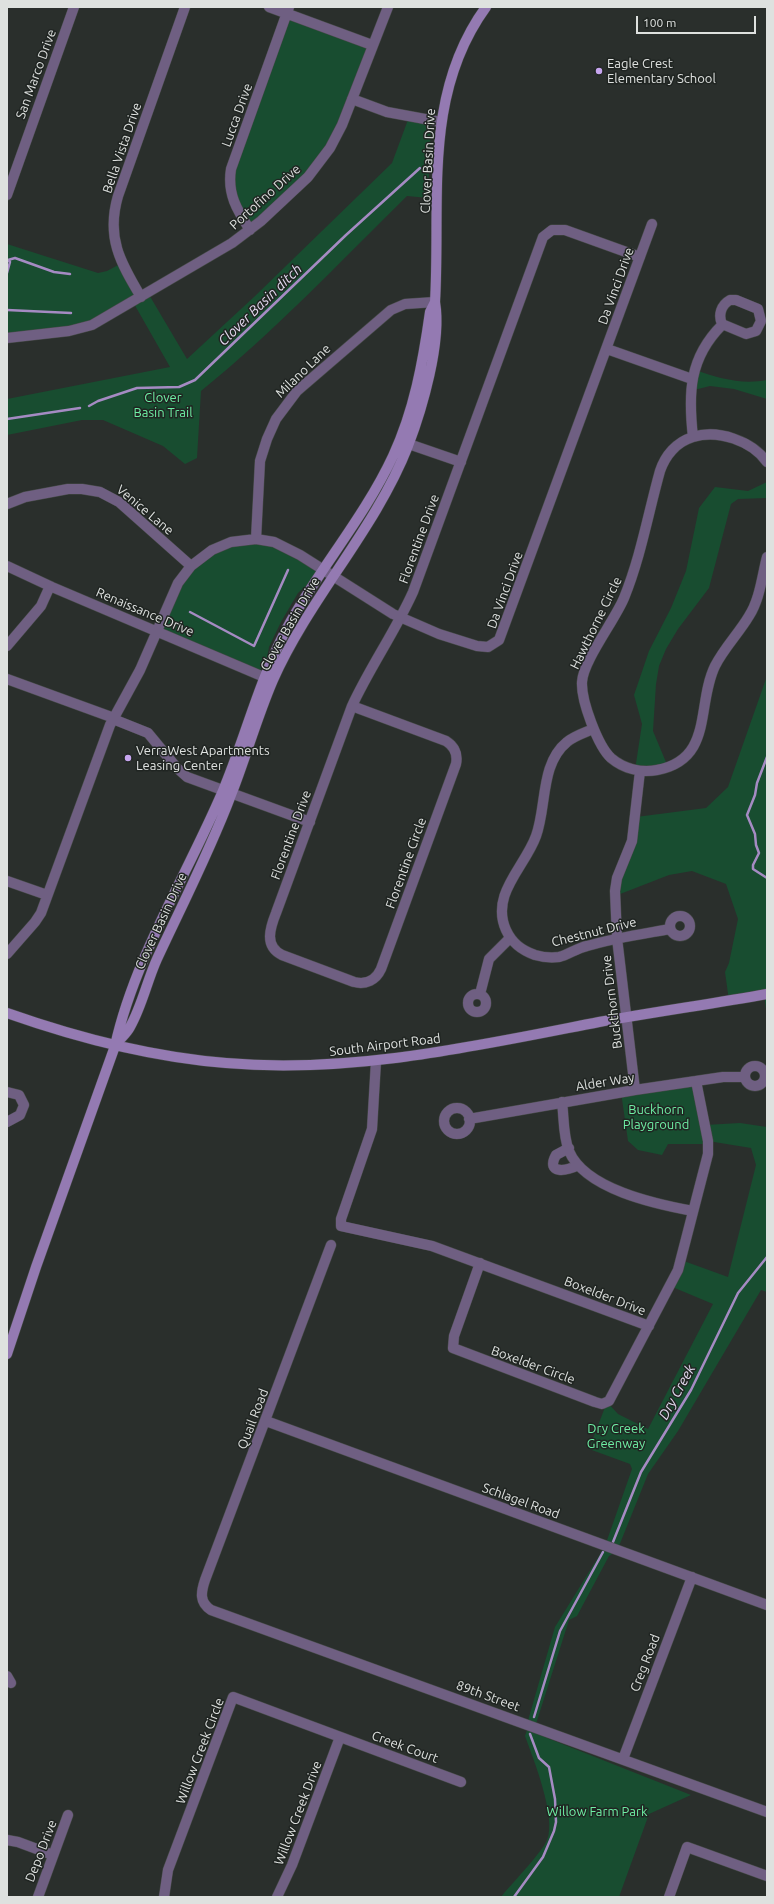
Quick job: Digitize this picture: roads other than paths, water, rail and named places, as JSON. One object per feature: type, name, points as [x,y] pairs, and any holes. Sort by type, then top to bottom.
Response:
[{"type":"street","name":"San Marco Drive","points":[[7,195],[74,7]]},
{"type":"street","name":"Bella Vista Drive","points":[[141,296],[120,258],[113,236],[113,219],[118,196],[186,7]]},
{"type":"street","points":[[269,7],[288,10],[372,45]]},
{"type":"street","name":"Portofino Drive","points":[[7,338],[75,330],[96,323],[205,260],[250,230],[304,181],[319,164],[338,135],[388,7]]},
{"type":"street","name":"Clover Basin Drive","points":[[7,1354],[36,1266],[115,1046],[124,1011],[142,962],[227,792],[287,629],[329,572],[393,456],[404,442],[416,391],[430,312],[435,302],[441,122],[447,92],[458,58],[470,32],[486,7]]},
{"type":"street","name":"Lucca Drive","points":[[250,230],[233,200],[230,187],[231,169],[288,10]]},
{"type":"street","points":[[352,99],[387,112],[441,122]]},
{"type":"street","name":"Da Vinci Drive","points":[[7,954],[38,919],[105,738],[132,687],[176,588],[191,566],[207,553],[220,546],[237,541],[256,539],[284,546],[329,572],[400,618],[477,646],[488,647],[499,640],[652,224]]},
{"type":"street","name":"Florentine Drive","points":[[270,941],[272,923],[352,706],[400,618],[415,587],[544,235],[554,229],[567,230],[640,257]]},
{"type":"street","name":"Milano Lane","points":[[256,539],[259,474],[262,455],[274,423],[288,401],[391,310],[405,304],[435,302]]},
{"type":"street","points":[[722,325],[707,342],[692,379],[690,405],[693,437],[721,436],[736,440],[752,448],[767,462]]},
{"type":"street","points":[[607,349],[692,379]]},
{"type":"street","name":"Hawthorne Circle","points":[[693,437],[673,450],[662,466],[643,546],[634,572],[617,612],[584,672],[582,689],[602,748],[610,757],[624,766],[640,771],[655,771],[674,764],[686,756],[695,744],[701,730],[713,670],[753,608],[767,557]]},
{"type":"street","points":[[404,442],[460,462]]},
{"type":"street","name":"Venice Lane","points":[[7,504],[26,497],[68,489],[100,492],[119,502],[191,566]]},
{"type":"street","name":"Renaissance Drive","points":[[7,566],[50,586],[269,679]]},
{"type":"street","points":[[7,646],[41,606],[50,586]]},
{"type":"street","points":[[7,679],[148,733],[177,768],[187,777],[310,822]]},
{"type":"street","name":"Florentine Circle","points":[[270,941],[273,949],[282,955],[354,982],[365,983],[375,977],[381,969],[456,764],[455,751],[447,742],[352,706]]},
{"type":"street","name":"Chestnut Drive","points":[[594,728],[570,740],[560,749],[553,759],[536,837],[506,891],[502,903],[502,919],[510,938],[524,950],[547,957],[561,956],[580,948],[617,938],[670,929]]},
{"type":"street","name":"Buckthorn Drive","points":[[635,1090],[617,938],[615,886],[632,841],[640,771]]},
{"type":"street","points":[[7,880],[47,895]]},
{"type":"street","points":[[480,994],[489,959],[510,938]]},
{"type":"street","name":"South Airport Road","points":[[7,1013],[65,1032],[115,1046],[173,1057],[227,1064],[326,1065],[376,1061],[491,1043],[627,1017],[767,994]]},
{"type":"street","name":"Boxelder Drive","points":[[376,1061],[372,1129],[341,1220],[342,1226],[352,1230],[425,1244],[649,1326],[680,1264],[708,1151],[696,1081]]},
{"type":"street","name":"Alder Way","points":[[469,1119],[635,1090],[723,1077],[745,1077]]},
{"type":"street","points":[[7,1092],[18,1095],[24,1104],[20,1115],[7,1122]]},
{"type":"street","points":[[562,1102],[569,1148],[578,1165],[589,1176],[602,1184],[665,1206],[692,1211]]},
{"type":"street","points":[[569,1148],[556,1155],[554,1160],[555,1166],[563,1171],[578,1165]]},
{"type":"street","name":"Quail Road","points":[[203,1601],[202,1592],[205,1580],[331,1246]]},
{"type":"street","name":"Boxelder Circle","points":[[480,1263],[452,1343],[454,1349],[474,1357],[603,1404],[612,1398],[649,1326]]},
{"type":"street","name":"Schlagel Road","points":[[266,1421],[767,1605]]},
{"type":"street","name":"Creg Road","points":[[623,1759],[692,1577]]},
{"type":"street","name":"89th Street","points":[[203,1601],[211,1610],[767,1812]]},
{"type":"street","name":"Willow Creek Circle","points":[[164,1897],[168,1870],[233,1697],[340,1737]]},
{"type":"street","name":"Creek Court","points":[[340,1737],[461,1782]]},
{"type":"street","name":"Willow Creek Drive","points":[[277,1897],[292,1865],[340,1737]]},
{"type":"street","name":"Depo Drive","points":[[38,1897],[68,1815]]},
{"type":"street","points":[[7,1840],[18,1842],[53,1855]]},
{"type":"street","points":[[669,1897],[687,1847],[767,1876]]},
{"type":"waterway","name":"Clover Basin ditch","points":[[89,406],[98,401],[137,388],[179,387],[195,380],[346,235],[420,168]]},
{"type":"waterway","points":[[7,273],[10,262],[8,260],[15,258],[54,272],[70,274]]},
{"type":"waterway","points":[[7,310],[71,313]]},
{"type":"waterway","name":"Clover Basin ditch","points":[[7,419],[80,408]]},
{"type":"waterway","points":[[190,612],[254,646],[288,570]]},
{"type":"waterway","name":"Dry Creek","points":[[767,757],[747,815],[755,834],[756,845],[759,853],[753,865],[753,869],[767,878]]},
{"type":"waterway","name":"Dry Creek","points":[[613,1542],[641,1472],[691,1390],[738,1293],[767,1257]]},
{"type":"waterway","name":"Dry Creek","points":[[534,1717],[560,1631],[603,1552]]},
{"type":"waterway","name":"Dry Creek","points":[[514,1897],[543,1857],[554,1831],[556,1822],[555,1799],[549,1767],[539,1758],[530,1734]]},
{"type":"place","name":"Eagle Crest Elementary School","points":[[599,71]]},
{"type":"place","name":"VerraWest Apartments Leasing Center","points":[[128,758]]},
{"type":"park label","name":"Clover Basin Trail","points":[[163,406]]},
{"type":"park label","name":"Buckhorn Playground","points":[[656,1118]]},
{"type":"park label","name":"Dry Creek Greenway","points":[[616,1436]]},
{"type":"park label","name":"Willow Farm Park","points":[[597,1812]]}]
